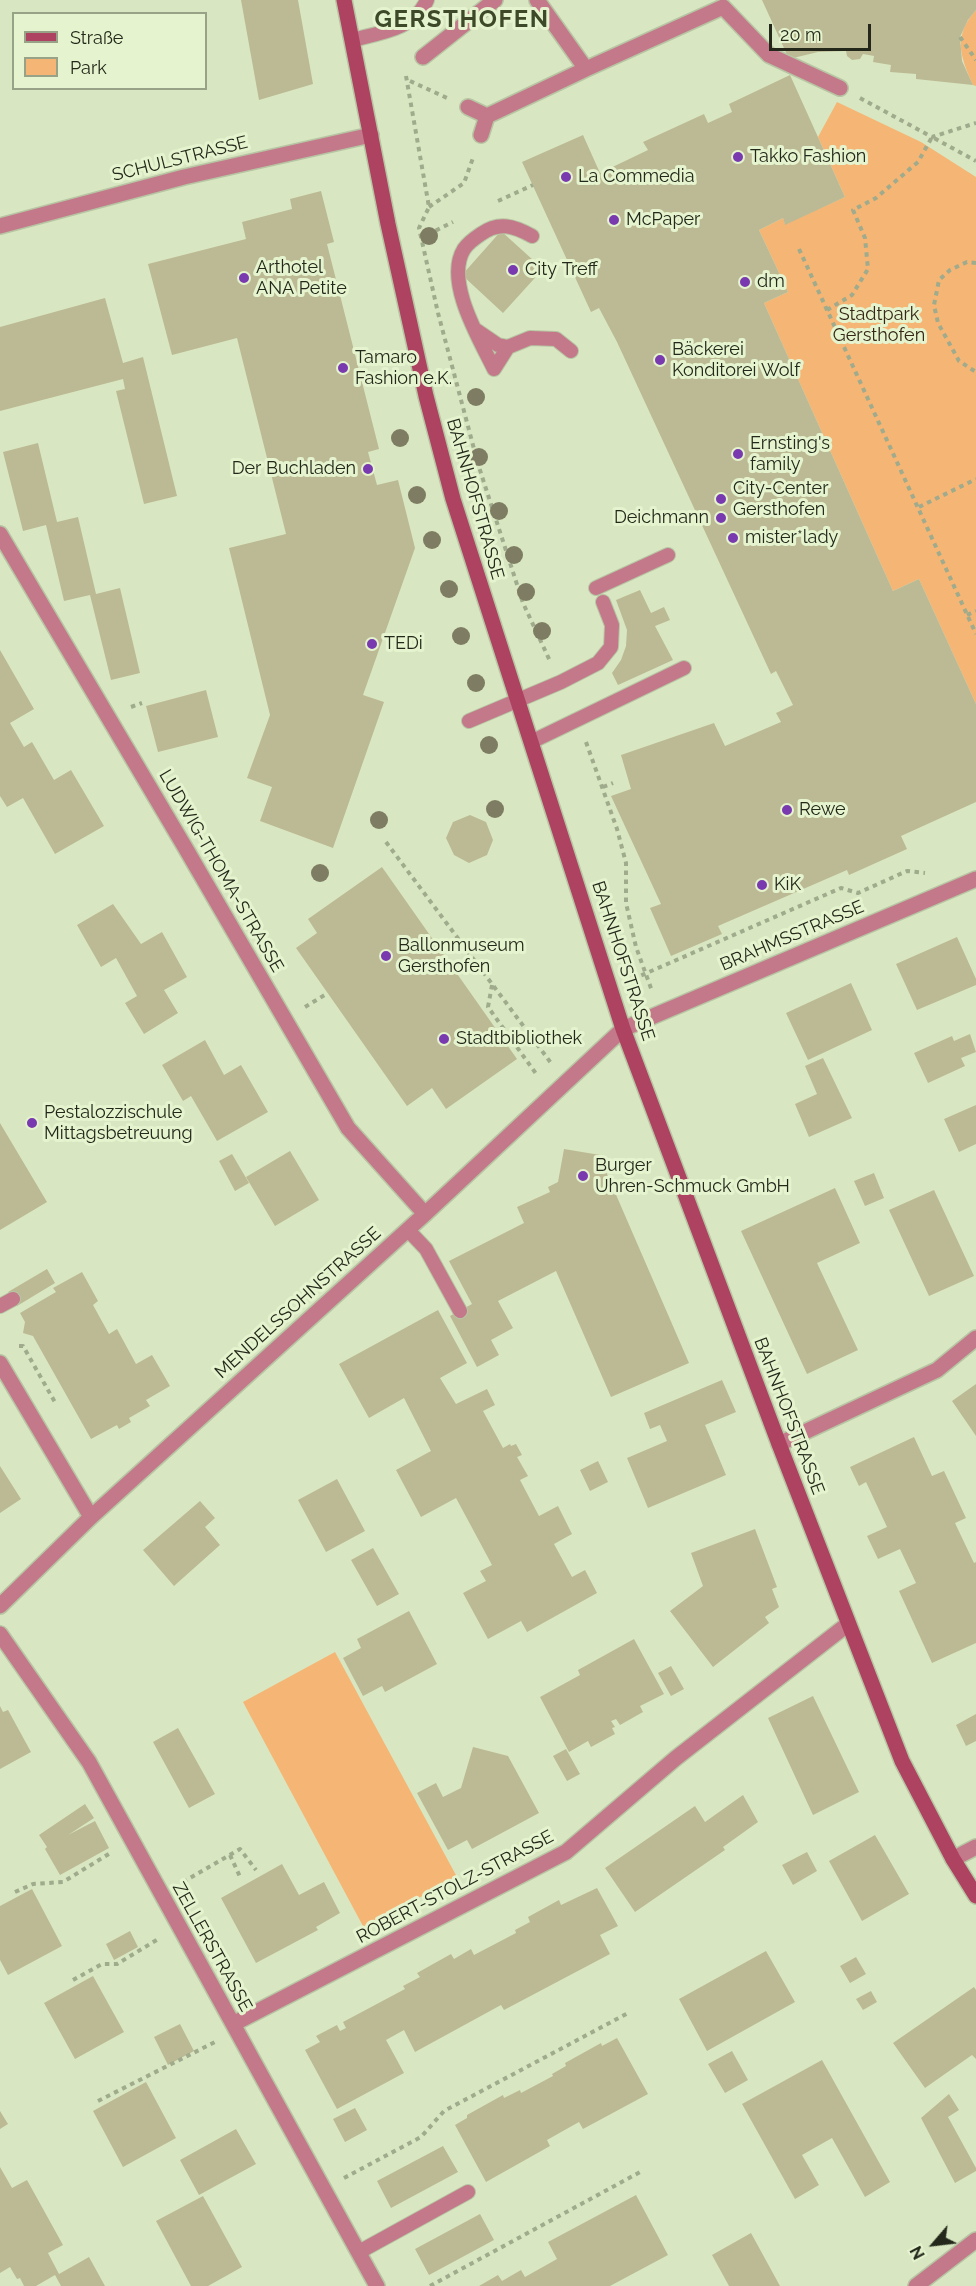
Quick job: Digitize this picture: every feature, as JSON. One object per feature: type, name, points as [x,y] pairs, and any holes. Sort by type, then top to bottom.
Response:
[{"type":"main road","name":"BAHNHOFSTRASSE","points":[[344,0],[388,224],[426,396],[453,499],[623,1029],[779,1444],[902,1761],[953,1859],[976,1896]]},
{"type":"street","points":[[423,57],[495,0]]},
{"type":"street","points":[[537,0],[586,69]]},
{"type":"street","points":[[481,135],[487,116],[723,7],[769,55],[840,88]]},
{"type":"street","points":[[468,107],[487,116]]},
{"type":"street","name":"SCHULSTRASSE","points":[[0,226],[184,177],[371,135]]},
{"type":"street","name":"LUDWIG-THOMA-STRASSE","points":[[0,534],[348,1128],[425,1214]]},
{"type":"street","name":"BRAHMSSTRASSE","points":[[623,1029],[976,879]]},
{"type":"street","name":"MENDELSSOHNSTRASSE","points":[[0,1605],[92,1517],[408,1230],[623,1029]]},
{"type":"street","points":[[779,1444],[937,1370],[976,1338]]},
{"type":"street","points":[[0,1363],[92,1517]]},
{"type":"street","name":"ROBERT-STOLZ-STRASSE","points":[[235,2027],[566,1852],[676,1758],[848,1624]]},
{"type":"street","name":"ZELLERSTRASSE","points":[[0,1634],[89,1762],[377,2286]]},
{"type":"street","points":[[953,1859],[976,1847]]},
{"type":"street","points":[[916,2286],[976,2240]]},
{"type":"lane","points":[[352,40],[397,28],[416,17],[427,0]]},
{"type":"lane","points":[[532,236],[516,227],[502,225],[489,228],[463,250],[458,266],[460,289],[473,327],[494,369],[508,347],[530,339],[556,339],[571,351]]},
{"type":"lane","points":[[473,327],[491,341],[508,347]]},
{"type":"lane","points":[[596,588],[668,555]]},
{"type":"lane","points":[[469,721],[561,682],[597,663],[611,647],[612,625],[603,602]]},
{"type":"lane","points":[[531,741],[684,668]]},
{"type":"lane","points":[[408,1230],[426,1249],[460,1311]]},
{"type":"lane","points":[[0,1306],[13,1299]]},
{"type":"lane","points":[[359,2252],[468,2192]]},
{"type":"path","points":[[960,37],[976,60]]},
{"type":"path","points":[[406,70],[429,207]]},
{"type":"path","points":[[407,79],[441,95]]},
{"type":"path","points":[[840,88],[976,161]]},
{"type":"path","points":[[827,310],[852,295],[868,269],[866,238],[852,210],[876,198],[918,162],[932,137],[976,123]]},
{"type":"path","points":[[471,165],[464,183],[429,207],[419,228],[438,313],[478,464],[523,603],[561,682]]},
{"type":"path","points":[[493,203],[533,184]]},
{"type":"path","points":[[422,242],[433,232]]},
{"type":"path","points":[[799,249],[976,634]]},
{"type":"path","points":[[976,263],[967,262],[958,266],[939,280],[933,305],[938,323],[959,361],[976,372]]},
{"type":"path","points":[[919,507],[976,479]]},
{"type":"path","points":[[968,615],[976,611]]},
{"type":"path","points":[[578,719],[603,787],[626,863],[626,903],[636,947],[660,1015]]},
{"type":"path","points":[[603,787],[613,783]]},
{"type":"path","points":[[386,842],[537,1045]]},
{"type":"path","points":[[610,989],[841,888],[858,893],[907,871],[927,873]]},
{"type":"path","points":[[492,984],[488,1007],[552,1096]]},
{"type":"path","points":[[15,1892],[33,1884],[63,1882],[132,1840]]},
{"type":"path","points":[[161,1894],[240,1849],[256,1870]]},
{"type":"path","points":[[230,1855],[241,1879]]},
{"type":"path","points":[[73,1980],[102,1964],[117,1964],[179,1927]]},
{"type":"path","points":[[324,2188],[421,2137],[444,2111],[630,2012]]},
{"type":"path","points":[[98,2101],[235,2027]]},
{"type":"path","points":[[430,2286],[642,2171]]},
{"type":"green space","points":[[976,10],[976,86],[973,85],[968,75],[961,46],[964,29]]},
{"type":"green space","name":"Stadtpark Gersthofen","points":[[837,102],[921,142],[976,177],[976,704],[919,579],[893,591],[764,303],[788,292],[759,230],[783,218],[785,224],[845,197],[818,137]]},
{"type":"green space","points":[[335,1652],[457,1877],[364,1928],[243,1702]]},
{"type":"building","points":[[241,0],[298,0],[313,84],[259,100]]},
{"type":"building","points":[[762,0],[976,0],[976,10],[960,37],[962,61],[973,85],[916,79],[916,74],[890,72],[891,65],[873,62],[874,56],[863,54],[860,59],[852,60],[847,56],[846,51],[818,52],[789,59]]},
{"type":"building","points":[[790,75],[845,197],[785,225],[783,218],[759,230],[788,292],[764,303],[893,591],[919,579],[976,704],[976,802],[901,836],[907,849],[849,875],[847,870],[718,926],[722,934],[671,956],[650,908],[661,904],[611,796],[631,789],[621,755],[714,723],[725,746],[781,722],[776,713],[793,705],[776,671],[771,674],[617,342],[599,308],[591,312],[522,162],[583,135],[600,173],[648,150],[643,142],[704,114],[708,123],[732,112],[729,104]]},
{"type":"building","points":[[321,191],[334,242],[327,244],[379,449],[368,452],[377,485],[398,480],[415,548],[363,695],[384,702],[333,848],[260,821],[272,787],[247,778],[270,715],[229,548],[286,534],[237,338],[172,355],[148,264],[246,239],[242,222],[292,209],[290,199]]},
{"type":"building","points":[[501,231],[543,269],[503,313],[462,275]]},
{"type":"building","points":[[105,298],[123,363],[143,357],[177,496],[144,504],[116,391],[125,389],[123,379],[0,411],[0,327]]},
{"type":"building","points":[[38,443],[57,522],[78,517],[96,594],[120,588],[140,673],[111,680],[90,595],[64,601],[46,525],[23,531],[3,452]]},
{"type":"building","points":[[640,590],[651,613],[664,607],[670,620],[655,626],[673,660],[618,685],[612,673],[621,660],[626,646],[627,630],[616,600]]},
{"type":"building","points":[[0,650],[34,709],[10,723],[24,747],[32,742],[54,780],[71,770],[104,826],[55,854],[23,798],[7,807],[0,796]]},
{"type":"building","points":[[206,690],[218,737],[158,752],[146,706]]},
{"type":"building","points":[[470,815],[486,822],[493,840],[487,855],[469,863],[454,855],[446,838],[453,822]]},
{"type":"building","points":[[382,867],[517,1059],[446,1109],[432,1088],[407,1106],[296,948],[317,933],[308,919]]},
{"type":"building","points":[[113,904],[141,944],[162,932],[187,977],[164,990],[178,1013],[144,1034],[125,1003],[137,996],[116,958],[101,967],[77,925]]},
{"type":"building","points":[[957,937],[976,979],[976,985],[917,1010],[896,964]]},
{"type":"building","points":[[851,983],[872,1030],[808,1060],[786,1013]]},
{"type":"building","points":[[970,1034],[976,1052],[961,1058],[965,1066],[928,1083],[914,1053],[952,1036],[954,1041]]},
{"type":"building","points":[[205,1040],[224,1075],[241,1065],[268,1112],[217,1141],[191,1096],[183,1101],[162,1065]]},
{"type":"building","points":[[823,1058],[852,1118],[809,1137],[795,1104],[817,1094],[805,1066]]},
{"type":"building","points":[[976,1105],[976,1144],[959,1152],[944,1119]]},
{"type":"building","points":[[0,1123],[47,1202],[0,1230]]},
{"type":"building","points":[[564,1149],[606,1156],[604,1167],[689,1363],[611,1397],[556,1271],[498,1301],[513,1328],[491,1340],[499,1355],[477,1367],[450,1316],[472,1304],[449,1261],[524,1223],[517,1207],[550,1192],[548,1187],[558,1182]]},
{"type":"building","points":[[290,1151],[319,1200],[275,1226],[246,1177]]},
{"type":"building","points":[[232,1154],[249,1183],[235,1191],[219,1161]]},
{"type":"building","points":[[874,1173],[884,1198],[865,1206],[854,1181]]},
{"type":"building","points":[[835,1188],[860,1243],[817,1263],[858,1350],[807,1374],[741,1231]]},
{"type":"building","points":[[934,1190],[974,1276],[929,1296],[889,1210]]},
{"type":"building","points":[[47,1269],[55,1283],[17,1306],[8,1292]]},
{"type":"building","points":[[82,1272],[98,1301],[93,1305],[109,1334],[117,1329],[136,1364],[152,1355],[170,1386],[146,1400],[150,1406],[129,1418],[131,1422],[119,1429],[117,1425],[91,1439],[33,1336],[23,1333],[25,1322],[20,1313],[56,1292],[53,1288]]},
{"type":"building","points":[[438,1310],[467,1363],[440,1378],[456,1404],[487,1389],[495,1405],[483,1411],[503,1448],[516,1444],[522,1455],[517,1457],[528,1476],[520,1480],[539,1516],[558,1506],[572,1534],[554,1544],[572,1577],[585,1570],[597,1593],[527,1632],[521,1621],[488,1639],[463,1593],[486,1581],[480,1571],[492,1565],[456,1498],[421,1517],[396,1470],[431,1451],[404,1398],[369,1418],[339,1364]]},
{"type":"building","points":[[722,1380],[736,1412],[705,1425],[726,1475],[648,1508],[627,1458],[667,1441],[660,1425],[650,1429],[644,1413]]},
{"type":"building","points":[[976,1384],[976,1436],[952,1401]]},
{"type":"building","points":[[914,1437],[932,1476],[944,1471],[966,1518],[955,1523],[974,1563],[976,1562],[976,1643],[932,1663],[899,1591],[916,1583],[900,1549],[878,1559],[867,1536],[887,1527],[866,1482],[859,1486],[850,1467]]},
{"type":"building","points":[[598,1461],[608,1482],[590,1491],[580,1470]]},
{"type":"building","points":[[0,1466],[21,1499],[0,1513]]},
{"type":"building","points":[[337,1479],[365,1531],[326,1552],[298,1500]]},
{"type":"building","points":[[200,1501],[215,1518],[205,1527],[220,1545],[174,1586],[143,1550]]},
{"type":"building","points":[[755,1529],[777,1587],[772,1589],[779,1607],[765,1617],[769,1623],[713,1667],[670,1611],[703,1586],[691,1553]]},
{"type":"building","points":[[373,1548],[399,1594],[377,1606],[351,1560]]},
{"type":"building","points":[[409,1611],[437,1664],[385,1692],[382,1686],[363,1696],[343,1658],[361,1648],[357,1639]]},
{"type":"building","points":[[634,1639],[664,1694],[640,1706],[643,1712],[620,1725],[616,1719],[611,1721],[615,1727],[612,1728],[615,1734],[591,1747],[588,1741],[569,1752],[540,1697],[580,1675],[578,1670]]},
{"type":"building","points":[[671,1666],[684,1689],[671,1696],[658,1673]]},
{"type":"building","points":[[813,1696],[859,1792],[813,1815],[768,1718]]},
{"type":"building","points":[[0,1706],[3,1712],[8,1710],[31,1752],[0,1769]]},
{"type":"building","points":[[976,1714],[976,1741],[966,1746],[956,1725]]},
{"type":"building","points":[[178,1728],[215,1794],[189,1808],[153,1742]]},
{"type":"building","points":[[473,1747],[508,1756],[539,1813],[472,1849],[467,1840],[448,1850],[417,1793],[436,1783],[443,1797],[461,1788]]},
{"type":"building","points":[[566,1749],[580,1774],[567,1781],[553,1756]]},
{"type":"building","points":[[743,1795],[758,1822],[723,1847],[725,1850],[635,1912],[605,1868],[695,1806],[705,1822]]},
{"type":"building","points":[[85,1804],[94,1818],[68,1835],[95,1821],[109,1848],[60,1875],[39,1835]]},
{"type":"building","points":[[875,1835],[909,1894],[862,1921],[829,1861]]},
{"type":"building","points":[[807,1852],[817,1871],[793,1885],[782,1865]]},
{"type":"building","points":[[282,1864],[299,1895],[324,1882],[340,1913],[316,1927],[318,1930],[256,1963],[221,1898]]},
{"type":"building","points":[[597,1888],[618,1926],[600,1935],[610,1954],[504,2010],[501,2005],[415,2052],[404,2030],[386,2040],[404,2073],[337,2109],[305,2050],[320,2042],[316,2036],[337,2025],[340,2031],[346,2028],[343,2022],[405,1989],[403,1986],[420,1977],[417,1973],[451,1954],[454,1959],[471,1949],[474,1955],[516,1933],[515,1930],[530,1922],[528,1917],[559,1900],[561,1905]]},
{"type":"building","points":[[32,1889],[62,1946],[8,1975],[0,1960],[0,1906]]},
{"type":"building","points":[[130,1931],[138,1947],[114,1960],[106,1944]]},
{"type":"building","points":[[766,1951],[795,2002],[707,2051],[679,1999]]},
{"type":"building","points":[[856,1957],[866,1974],[850,1983],[840,1966]]},
{"type":"building","points":[[93,1976],[124,2032],[75,2059],[44,2003]]},
{"type":"building","points":[[974,1987],[976,1990],[976,2059],[972,2055],[925,2088],[893,2043]]},
{"type":"building","points":[[871,1991],[877,2002],[863,2010],[856,1999]]},
{"type":"building","points":[[180,2024],[194,2051],[168,2065],[154,2037]]},
{"type":"building","points":[[617,2038],[648,2094],[583,2129],[579,2122],[547,2140],[550,2146],[486,2182],[455,2125],[467,2118],[467,2115],[503,2095],[504,2098],[520,2090],[521,2093],[553,2076],[552,2074],[566,2066],[565,2063],[601,2043],[602,2046]]},
{"type":"building","points":[[732,2051],[748,2080],[725,2093],[708,2064]]},
{"type":"building","points":[[822,2060],[890,2182],[865,2197],[832,2138],[802,2155],[819,2185],[795,2199],[742,2104]]},
{"type":"building","points":[[146,2082],[176,2138],[123,2167],[93,2111]]},
{"type":"building","points":[[949,2094],[959,2110],[948,2117],[976,2168],[976,2171],[955,2183],[921,2118]]},
{"type":"building","points":[[355,2108],[367,2130],[345,2142],[333,2119]]},
{"type":"building","points":[[0,2111],[8,2124],[0,2129]]},
{"type":"building","points":[[236,2129],[256,2164],[199,2195],[180,2160]]},
{"type":"building","points":[[443,2146],[458,2172],[391,2208],[377,2181]]},
{"type":"building","points":[[0,2167],[12,2188],[27,2180],[63,2245],[48,2253],[59,2274],[89,2257],[105,2286],[61,2286],[55,2275],[36,2286],[24,2286],[10,2267],[0,2273]]},
{"type":"building","points":[[636,2195],[668,2255],[610,2286],[479,2286],[498,2275],[502,2281],[521,2270],[525,2277],[557,2259],[548,2242]]},
{"type":"building","points":[[203,2196],[242,2267],[208,2286],[191,2286],[156,2221]]},
{"type":"building","points":[[480,2214],[494,2240],[429,2275],[415,2249]]},
{"type":"building","points":[[751,2233],[780,2286],[729,2286],[712,2255]]},
{"type":"place","name":"Takko Fashion","points":[[738,157]]},
{"type":"place","name":"La Commedia","points":[[566,177]]},
{"type":"place","name":"McPaper","points":[[614,220]]},
{"type":"place","name":"City Treff","points":[[513,270]]},
{"type":"place","name":"Arthotel ANA Petite","points":[[244,278]]},
{"type":"place","name":"dm","points":[[745,282]]},
{"type":"place","name":"Bäckerei Konditorei Wolf","points":[[660,360]]},
{"type":"place","name":"Tamaro Fashion e.K.","points":[[343,368]]},
{"type":"place","name":"Ernsting's family","points":[[738,454]]},
{"type":"place","name":"Der Buchladen","points":[[368,469]]},
{"type":"place","name":"City-Center Gersthofen","points":[[721,499]]},
{"type":"place","name":"Deichmann","points":[[721,518]]},
{"type":"place","name":"mister*lady","points":[[733,538]]},
{"type":"place","name":"TEDi","points":[[372,644]]},
{"type":"place","name":"Rewe","points":[[787,810]]},
{"type":"place","name":"KiK","points":[[762,885]]},
{"type":"place","name":"Ballonmuseum Gersthofen","points":[[386,956]]},
{"type":"place","name":"Stadtbibliothek","points":[[444,1039]]},
{"type":"place","name":"Pestalozzischule Mittagsbetreuung","points":[[32,1123]]},
{"type":"place","name":"Burger Uhren-Schmuck GmbH","points":[[583,1176]]},
{"type":"district","name":"GERSTHOFEN","points":[[462,20]]}]
